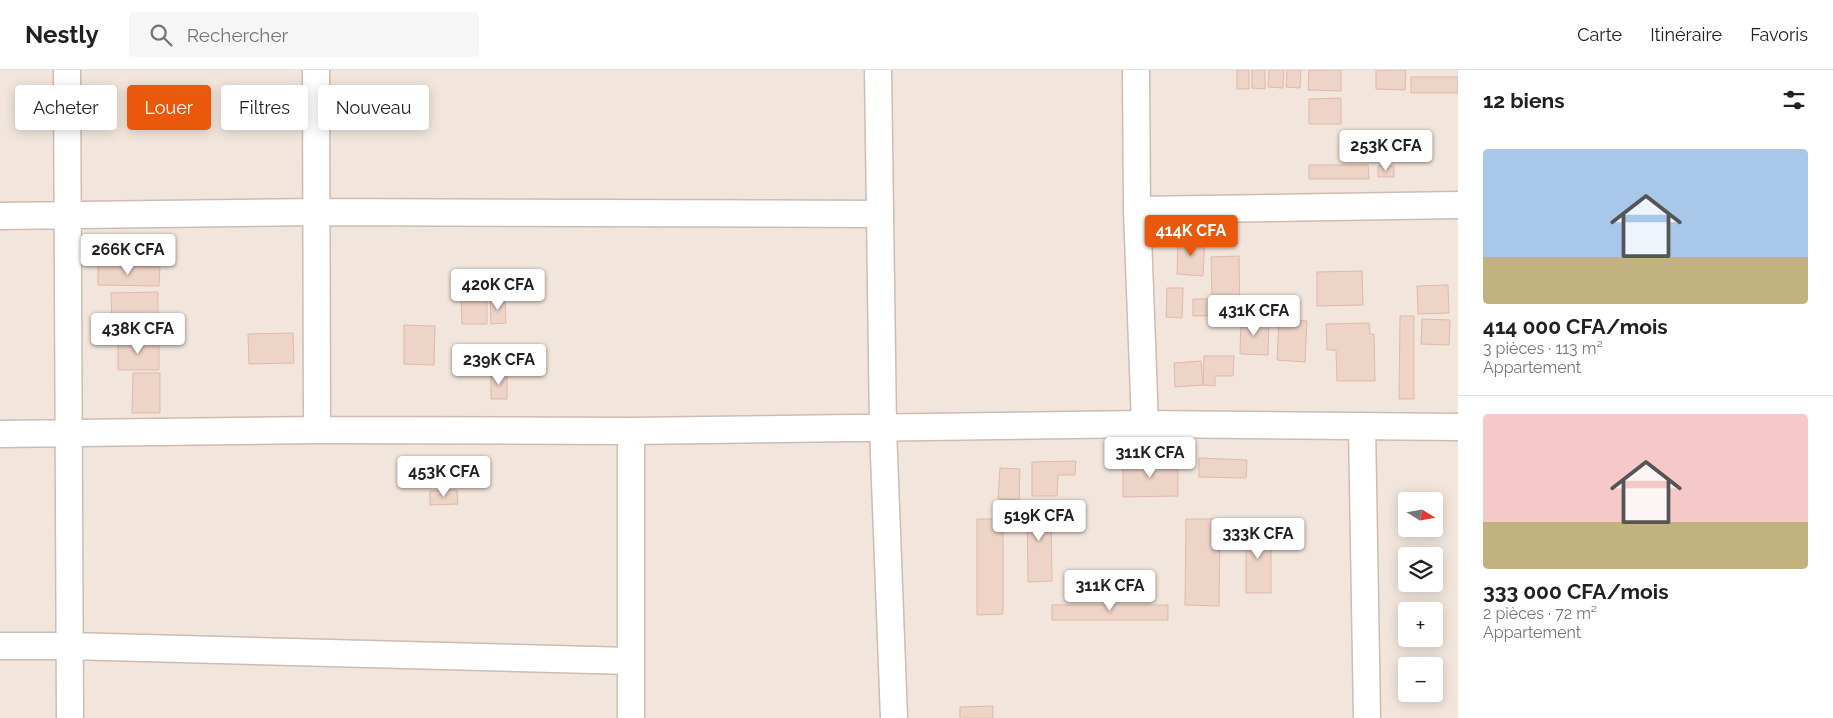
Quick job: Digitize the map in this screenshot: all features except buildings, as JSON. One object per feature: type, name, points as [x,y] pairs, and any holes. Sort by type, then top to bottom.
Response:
[{"type":"street","points":[[67,70],[70,718]]},
{"type":"street","points":[[316,70],[317,430]]},
{"type":"street","points":[[878,70],[883,428],[894,718]]},
{"type":"street","points":[[1136,70],[1137,210],[1145,424]]},
{"type":"street","points":[[1137,210],[1458,205]]},
{"type":"street","points":[[0,216],[316,212],[880,214]]},
{"type":"street","points":[[0,434],[317,430],[631,431],[1145,424],[1458,427]]},
{"type":"street","points":[[1362,426],[1367,718]]},
{"type":"street","points":[[631,431],[631,718]]},
{"type":"street","points":[[0,646],[69,646],[630,661]]},
{"type":"shaded area","points":[[0,70],[1458,70],[1458,718],[0,718]]}]
